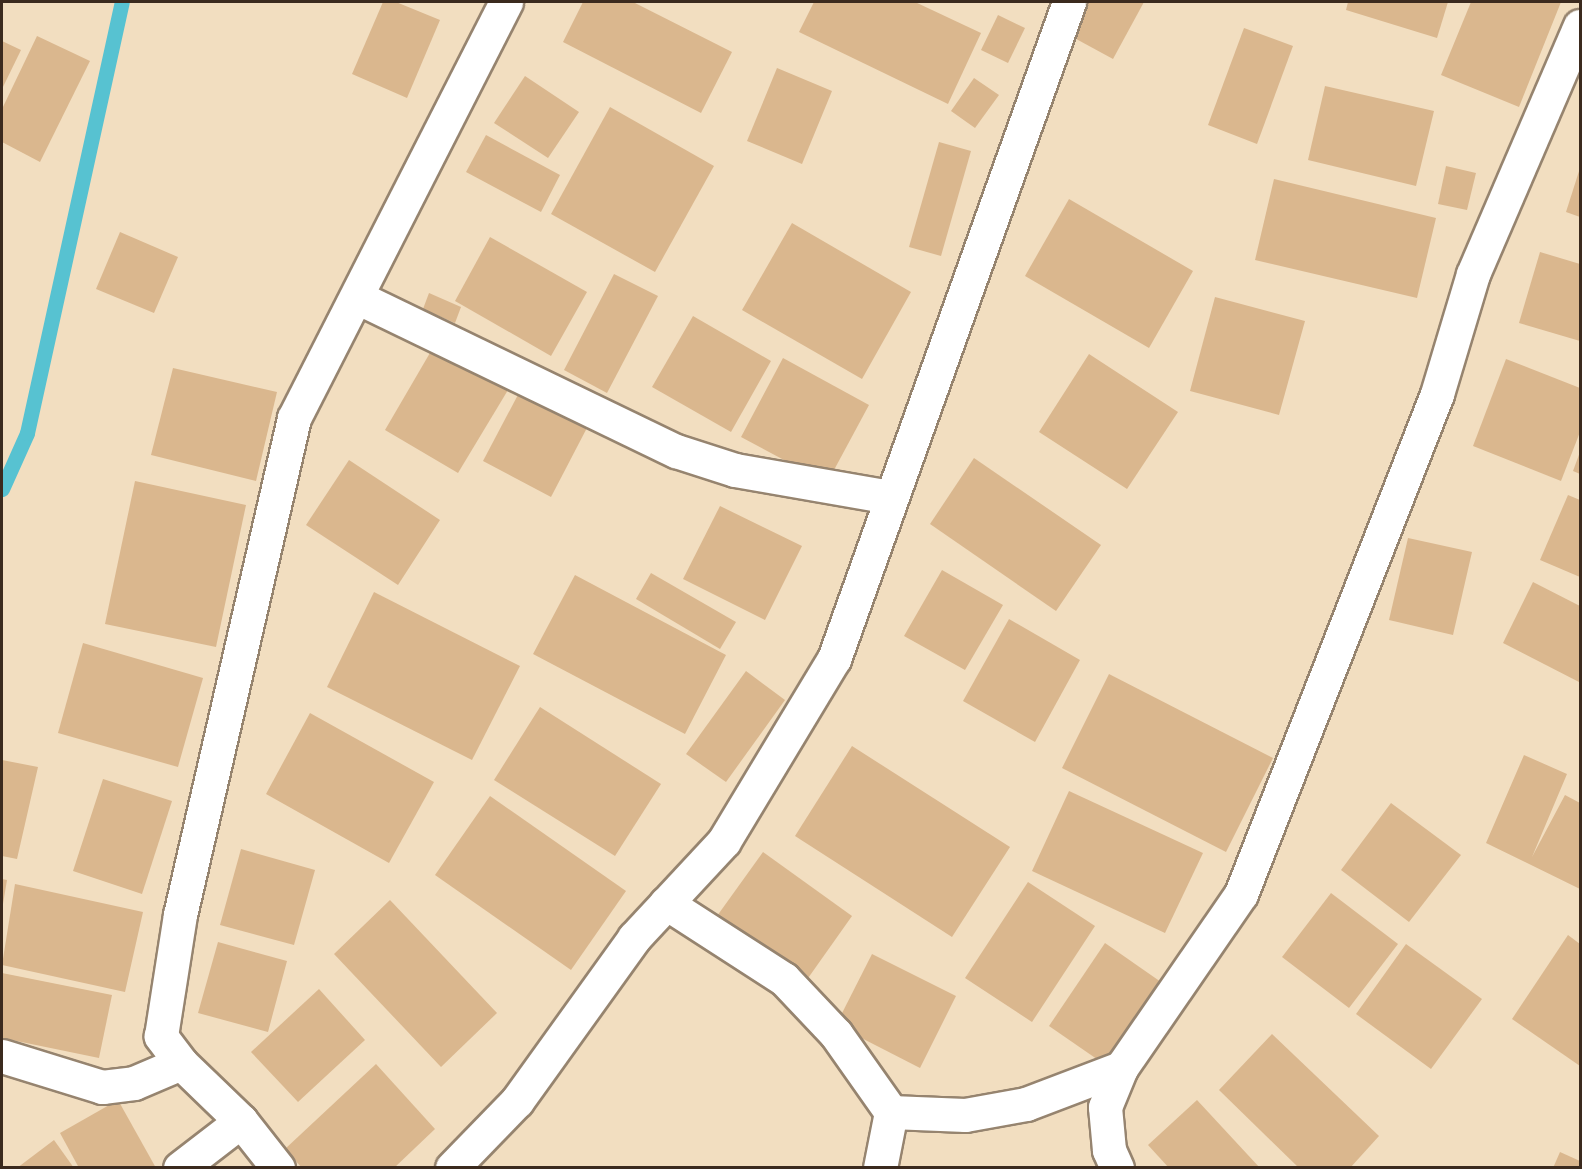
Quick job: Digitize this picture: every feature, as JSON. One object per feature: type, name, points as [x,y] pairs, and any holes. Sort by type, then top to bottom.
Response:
[{"type":"street","points":[[278,1167],[241,1121],[181,1063],[161,1036],[180,915],[294,418],[359,298],[506,2]]},
{"type":"street","points":[[452,1167],[517,1101],[634,938],[724,841],[834,659],[889,497],[1069,2]]},
{"type":"street","points":[[1117,1167],[1109,1150],[1105,1107],[1121,1068],[1241,894],[1437,394],[1473,274],[1581,26]]},
{"type":"street","points":[[359,298],[676,451],[735,470],[889,497]]},
{"type":"street","points":[[666,903],[784,979],[836,1034],[891,1112],[880,1167]]},
{"type":"street","points":[[2,1056],[102,1088],[134,1083],[181,1063]]},
{"type":"street","points":[[891,1112],[965,1115],[1026,1104],[1121,1068]]},
{"type":"street","points":[[180,1167],[241,1121]]},
{"type":"building","points":[[383,2],[396,2],[440,20],[407,98],[352,74]]},
{"type":"building","points":[[583,2],[633,2],[732,52],[701,113],[563,42]]},
{"type":"building","points":[[814,2],[915,2],[981,33],[948,104],[799,32]]},
{"type":"building","points":[[1085,2],[1144,2],[1113,59],[1067,34]]},
{"type":"building","points":[[1348,2],[1448,2],[1437,38],[1346,10]]},
{"type":"building","points":[[1471,2],[1561,2],[1519,107],[1441,75]]},
{"type":"building","points":[[998,15],[1025,28],[1008,63],[981,50]]},
{"type":"building","points":[[1244,28],[1293,46],[1257,144],[1208,125]]},
{"type":"building","points":[[37,36],[90,61],[40,162],[2,142],[2,109]]},
{"type":"building","points":[[2,41],[21,50],[2,89]]},
{"type":"building","points":[[777,68],[832,91],[802,164],[747,141]]},
{"type":"building","points":[[525,76],[579,112],[548,158],[494,123]]},
{"type":"building","points":[[974,78],[999,95],[975,128],[951,111]]},
{"type":"building","points":[[1325,86],[1434,111],[1416,186],[1308,160]]},
{"type":"building","points":[[610,107],[714,166],[655,272],[551,214]]},
{"type":"building","points":[[486,135],[560,175],[541,212],[466,172]]},
{"type":"building","points":[[939,142],[971,151],[941,256],[909,247]]},
{"type":"building","points":[[1446,166],[1476,173],[1467,210],[1438,204]]},
{"type":"building","points":[[1580,168],[1580,217],[1566,212]]},
{"type":"building","points":[[1274,179],[1436,218],[1417,298],[1255,260]]},
{"type":"building","points":[[1069,199],[1193,271],[1149,348],[1025,276]]},
{"type":"building","points":[[792,223],[911,292],[862,379],[742,310]]},
{"type":"building","points":[[120,232],[178,257],[154,313],[96,289]]},
{"type":"building","points":[[490,237],[587,292],[551,356],[455,301]]},
{"type":"building","points":[[1540,252],[1580,264],[1580,341],[1519,323]]},
{"type":"building","points":[[614,274],[658,296],[607,393],[564,370]]},
{"type":"building","points":[[429,293],[461,307],[455,323],[423,309]]},
{"type":"building","points":[[1215,297],[1305,321],[1279,415],[1190,391]]},
{"type":"building","points":[[693,316],[771,361],[731,432],[652,387]]},
{"type":"building","points":[[434,346],[508,390],[458,473],[385,430]]},
{"type":"building","points":[[1089,354],[1178,412],[1127,489],[1039,432]]},
{"type":"building","points":[[783,358],[869,405],[827,483],[741,437]]},
{"type":"building","points":[[1506,359],[1580,388],[1580,432],[1561,481],[1473,446]]},
{"type":"building","points":[[173,368],[277,392],[256,481],[151,455]]},
{"type":"building","points":[[521,389],[589,424],[551,497],[483,461]]},
{"type":"building","points":[[1580,452],[1580,474],[1573,471]]},
{"type":"building","points":[[974,458],[1101,545],[1056,611],[930,524]]},
{"type":"building","points":[[349,460],[440,520],[398,585],[306,525]]},
{"type":"building","points":[[135,481],[246,505],[216,647],[105,624]]},
{"type":"building","points":[[1568,495],[1580,500],[1580,577],[1540,560]]},
{"type":"building","points":[[720,506],[802,546],[765,620],[683,579]]},
{"type":"building","points":[[1408,538],[1472,552],[1453,635],[1389,620]]},
{"type":"building","points":[[942,570],[1003,605],[965,670],[904,636]]},
{"type":"building","points":[[651,573],[736,622],[720,649],[636,599]]},
{"type":"building","points":[[575,575],[726,655],[685,734],[533,654]]},
{"type":"building","points":[[1533,582],[1580,606],[1579,682],[1503,643]]},
{"type":"building","points":[[374,592],[520,666],[472,760],[327,687]]},
{"type":"building","points":[[1009,619],[1080,660],[1035,742],[963,701]]},
{"type":"building","points":[[83,643],[203,678],[178,767],[58,733]]},
{"type":"building","points":[[746,671],[785,700],[726,782],[686,754]]},
{"type":"building","points":[[1109,674],[1273,758],[1226,852],[1062,768]]},
{"type":"building","points":[[540,707],[661,784],[615,856],[494,780]]},
{"type":"building","points":[[310,713],[434,782],[389,863],[266,794]]},
{"type":"building","points":[[852,746],[1010,847],[952,937],[795,836]]},
{"type":"building","points":[[1524,755],[1567,774],[1532,857],[1565,795],[1580,803],[1580,889],[1486,843]]},
{"type":"building","points":[[2,760],[38,767],[17,859],[2,856]]},
{"type":"building","points":[[103,779],[172,801],[142,894],[73,871]]},
{"type":"building","points":[[1069,791],[1203,853],[1165,933],[1032,871]]},
{"type":"building","points":[[490,796],[626,891],[571,970],[435,875]]},
{"type":"building","points":[[1391,803],[1461,855],[1409,922],[1341,870]]},
{"type":"building","points":[[241,849],[315,870],[294,945],[220,925]]},
{"type":"building","points":[[763,852],[852,916],[806,981],[717,916]]},
{"type":"building","points":[[2,879],[7,880],[3,904],[2,904]]},
{"type":"building","points":[[1028,882],[1095,926],[1032,1022],[965,978]]},
{"type":"building","points":[[15,884],[143,912],[125,992],[2,965]]},
{"type":"building","points":[[1331,893],[1398,944],[1349,1008],[1282,957]]},
{"type":"building","points":[[390,900],[497,1013],[441,1067],[334,954]]},
{"type":"building","points":[[1568,935],[1580,944],[1580,1066],[1512,1019]]},
{"type":"building","points":[[218,942],[287,961],[268,1032],[198,1013]]},
{"type":"building","points":[[1105,943],[1161,982],[1104,1064],[1049,1026]]},
{"type":"building","points":[[1406,944],[1482,999],[1431,1069],[1356,1014]]},
{"type":"building","points":[[872,954],[956,996],[920,1068],[836,1025]]},
{"type":"building","points":[[2,973],[112,995],[99,1058],[2,1038]]},
{"type":"building","points":[[319,989],[365,1040],[298,1102],[251,1052]]},
{"type":"building","points":[[1272,1034],[1379,1136],[1350,1168],[1299,1168],[1219,1090]]},
{"type":"building","points":[[376,1064],[435,1129],[394,1168],[302,1168],[285,1149]]},
{"type":"building","points":[[118,1100],[156,1168],[79,1168],[60,1133]]},
{"type":"building","points":[[1197,1100],[1260,1168],[1169,1168],[1148,1145]]},
{"type":"building","points":[[54,1140],[74,1168],[17,1168]]},
{"type":"building","points":[[1560,1152],[1580,1161],[1580,1168],[1553,1168]]},
{"type":"waterway","points":[[2,489],[27,433],[122,2]]}]
